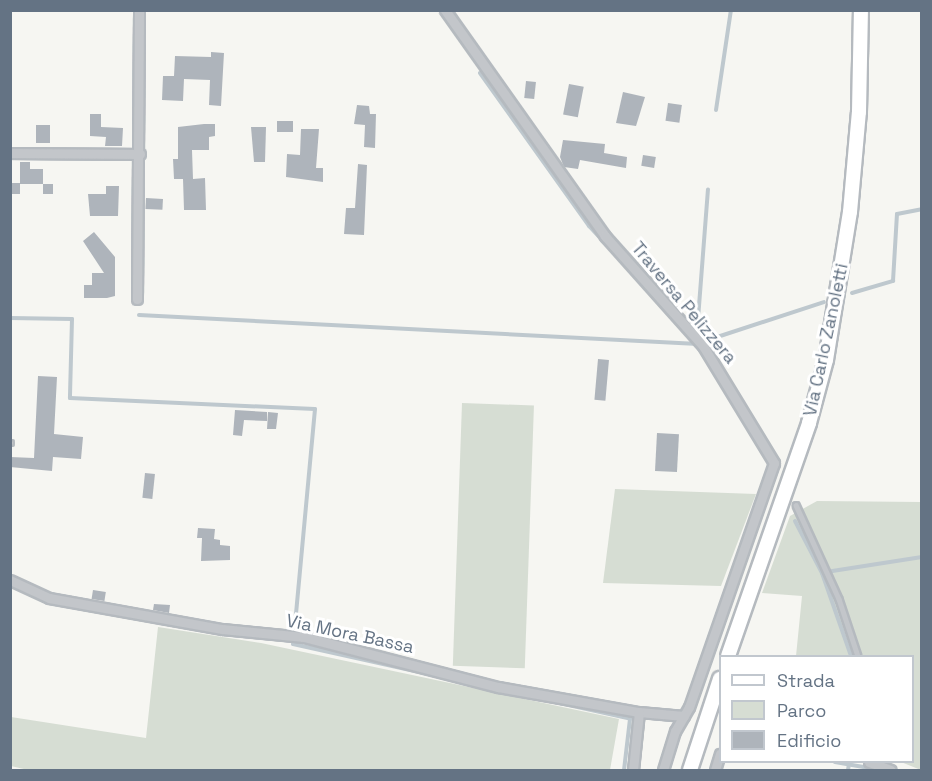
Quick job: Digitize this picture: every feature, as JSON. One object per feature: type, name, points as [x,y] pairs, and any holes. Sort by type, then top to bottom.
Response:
[{"type":"main road","name":"Via Carlo Zanoletti","points":[[729,655],[809,423],[826,360],[852,190],[859,112],[861,10]]},
{"type":"main road","points":[[690,771],[719,682]]},
{"type":"street","points":[[137,299],[140,154],[139,10]]},
{"type":"street","name":"Traversa Pelizzera","points":[[445,10],[605,236],[703,346],[774,463],[684,716]]},
{"type":"street","points":[[10,153],[140,154]]},
{"type":"street","name":"Via Mora Bassa","points":[[10,580],[49,598],[137,615],[294,636],[498,687],[639,712],[684,716]]},
{"type":"street","points":[[633,771],[639,712]]},
{"type":"street","points":[[663,771],[675,731],[684,716]]},
{"type":"street","points":[[878,763],[891,771]]},
{"type":"lane","points":[[796,505],[830,576],[857,655]]},
{"type":"green space","points":[[462,403],[534,406],[525,668],[453,666]]},
{"type":"green space","points":[[615,489],[756,494],[721,586],[603,583]]},
{"type":"green space","points":[[817,501],[921,502],[921,770],[904,763],[914,763],[914,655],[796,655],[802,596],[762,593],[790,516]]},
{"type":"green space","points":[[158,627],[261,643],[619,719],[610,770],[28,770],[11,766],[11,717],[146,738]]},
{"type":"building","points":[[211,52],[224,53],[221,106],[209,105],[210,80],[184,79],[183,101],[162,100],[163,76],[174,76],[175,56],[211,57]]},
{"type":"building","points":[[526,81],[536,82],[534,99],[524,98]]},
{"type":"building","points":[[569,84],[584,87],[578,117],[563,114]]},
{"type":"building","points":[[623,92],[645,97],[636,126],[616,123]]},
{"type":"building","points":[[668,103],[682,105],[679,123],[665,121]]},
{"type":"building","points":[[357,105],[369,106],[370,114],[376,114],[375,148],[364,147],[365,125],[354,124]]},
{"type":"building","points":[[90,114],[101,114],[101,127],[123,128],[122,146],[105,146],[106,137],[90,136]]},
{"type":"building","points":[[277,121],[293,121],[293,132],[277,132]]},
{"type":"building","points":[[215,124],[215,136],[209,137],[209,150],[192,150],[193,179],[205,178],[206,210],[184,210],[183,179],[174,179],[173,159],[178,159],[178,127]]},
{"type":"building","points":[[36,125],[50,125],[50,143],[36,143]]},
{"type":"building","points":[[251,127],[266,127],[265,162],[254,162]]},
{"type":"building","points":[[301,129],[319,129],[316,168],[323,168],[323,182],[286,177],[287,154],[300,155]]},
{"type":"building","points":[[563,140],[605,144],[604,153],[627,157],[626,168],[580,160],[578,169],[564,167],[560,157]]},
{"type":"building","points":[[643,155],[656,157],[654,168],[641,166]]},
{"type":"building","points":[[20,162],[30,162],[30,169],[43,169],[43,184],[20,184],[20,194],[10,194],[10,183],[20,183]]},
{"type":"building","points":[[358,164],[367,165],[364,235],[344,234],[346,208],[355,208]]},
{"type":"building","points":[[43,184],[53,184],[53,194],[43,194]]},
{"type":"building","points":[[106,186],[119,186],[118,216],[90,216],[88,194],[106,194]]},
{"type":"building","points":[[146,198],[163,199],[162,210],[145,209]]},
{"type":"building","points":[[94,232],[115,257],[115,296],[84,298],[84,285],[92,285],[92,273],[104,273],[83,241]]},
{"type":"building","points":[[598,359],[609,360],[605,401],[594,400]]},
{"type":"building","points":[[38,376],[57,377],[54,434],[83,437],[81,459],[53,457],[52,471],[10,467],[10,457],[34,458]]},
{"type":"building","points":[[235,410],[267,412],[267,421],[244,420],[242,436],[233,435]]},
{"type":"building","points":[[268,412],[278,413],[276,429],[267,429]]},
{"type":"building","points":[[657,433],[679,434],[677,472],[655,471]]},
{"type":"building","points":[[145,473],[155,474],[152,499],[142,498]]},
{"type":"building","points":[[198,528],[215,529],[214,539],[220,540],[220,545],[230,546],[230,560],[201,561],[202,538],[197,538]]},
{"type":"building","points":[[93,590],[106,592],[104,601],[92,599]]},
{"type":"building","points":[[154,604],[170,605],[169,613],[153,610]]},
{"type":"waterway","points":[[716,110],[731,10]]},
{"type":"waterway","points":[[480,73],[589,226],[618,257]]},
{"type":"waterway","points":[[697,332],[708,189]]},
{"type":"waterway","points":[[852,293],[893,281],[897,214],[922,209]]},
{"type":"waterway","points":[[652,296],[695,344]]},
{"type":"waterway","points":[[705,341],[824,302]]},
{"type":"waterway","points":[[139,315],[698,344]]},
{"type":"waterway","points":[[10,318],[72,319],[70,398],[315,409],[293,644],[630,719],[624,770]]},
{"type":"waterway","points":[[795,521],[822,573],[851,655]]},
{"type":"waterway","points":[[826,572],[922,557]]},
{"type":"waterway","points":[[840,763],[873,769],[872,765]]},
{"type":"waterway","points":[[848,770],[849,764]]}]
